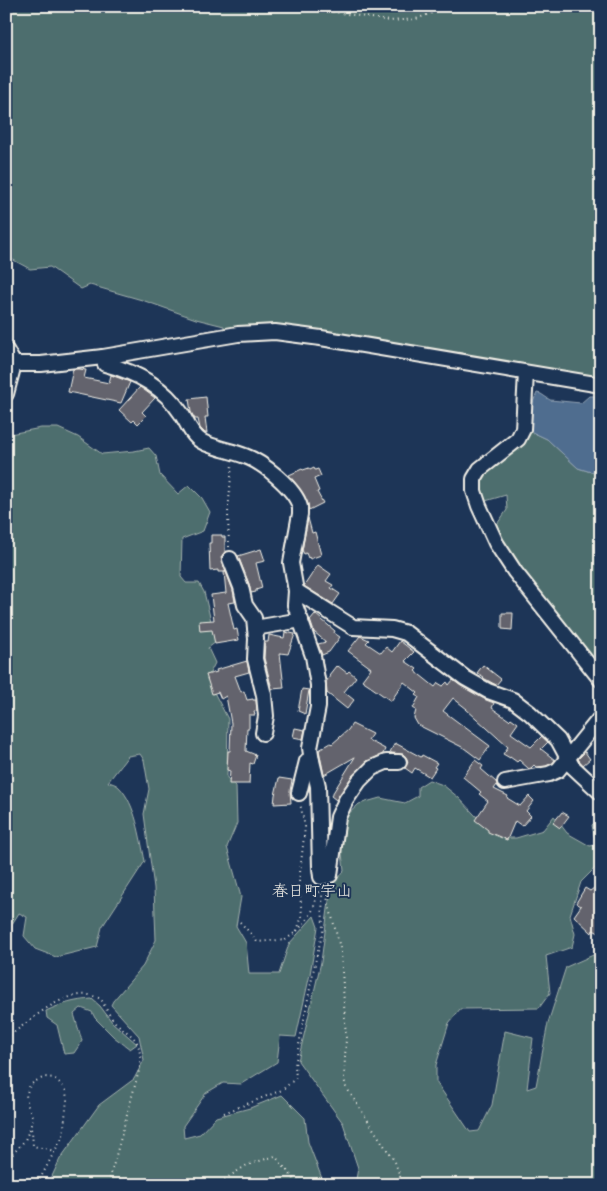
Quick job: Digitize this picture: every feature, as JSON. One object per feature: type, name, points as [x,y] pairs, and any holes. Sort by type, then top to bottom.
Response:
[{"type":"street","points":[[10,363],[41,364],[238,334],[275,332],[322,338],[601,385]]},
{"type":"street","points":[[6,350],[10,363],[6,394]]},
{"type":"street","points":[[103,356],[105,364],[138,375],[158,387],[180,411],[195,436],[202,442],[246,456],[267,467],[295,496],[300,507],[291,564],[296,591],[296,605],[313,656],[318,685],[318,707],[310,748],[318,786],[322,883]]},
{"type":"street","points":[[526,373],[523,429],[518,439],[480,468],[474,479],[474,491],[496,543],[515,572],[601,680]]},
{"type":"street","points":[[230,559],[241,587],[245,604],[254,618],[255,659],[264,695],[266,716],[263,734]]},
{"type":"street","points":[[296,591],[354,627],[392,629],[406,633],[464,678],[488,691],[513,700],[530,712],[558,740],[572,766],[601,793]]},
{"type":"street","points":[[255,628],[301,620]]},
{"type":"street","points":[[505,782],[549,774],[558,770],[601,717]]},
{"type":"street","points":[[299,793],[307,761],[312,761]]},
{"type":"street","points":[[322,883],[330,875],[338,817],[351,793],[372,768],[386,762],[399,762]]},
{"type":"path","points":[[298,6],[390,21],[416,19],[450,6]]},
{"type":"path","points":[[230,559],[228,513],[233,452]]},
{"type":"path","points":[[298,931],[302,916],[299,882],[305,827],[299,793]]},
{"type":"path","points":[[240,922],[257,942],[284,941],[299,930],[312,910],[322,883]]},
{"type":"path","points":[[224,1113],[282,1090],[296,1078],[295,1065],[323,931],[322,883]]},
{"type":"path","points":[[322,883],[341,952],[346,1038],[344,1078],[346,1087],[395,1162],[403,1185]]},
{"type":"path","points":[[6,1038],[58,1001],[90,995],[101,998],[114,1021],[128,1031],[138,1042],[141,1053],[140,1067],[108,1185]]},
{"type":"path","points":[[6,1162],[25,1140],[30,1128],[33,1118],[26,1096],[30,1086],[45,1077],[54,1078],[66,1091],[67,1100],[63,1136],[37,1185]]},
{"type":"path","points":[[30,1128],[33,1146],[55,1151]]},
{"type":"path","points":[[216,1185],[247,1165],[275,1156],[299,1185]]},
{"type":"green space","points":[[6,6],[601,6],[601,381],[224,332],[224,326],[196,319],[142,300],[90,285],[81,289],[50,267],[30,269],[6,256]]},
{"type":"green space","points":[[41,428],[58,428],[78,437],[102,454],[149,448],[156,456],[160,475],[178,494],[189,485],[202,498],[210,512],[203,531],[182,539],[181,577],[186,583],[199,583],[204,592],[216,642],[208,648],[215,663],[207,679],[228,719],[227,778],[236,786],[237,823],[227,847],[241,897],[236,926],[246,943],[249,974],[279,974],[289,944],[314,916],[318,927],[296,1037],[280,1036],[277,1062],[241,1084],[223,1083],[206,1093],[183,1126],[184,1138],[200,1134],[216,1117],[250,1108],[282,1095],[305,1118],[308,1142],[323,1185],[107,1185],[104,1183],[103,1185],[48,1185],[60,1159],[99,1105],[134,1079],[144,1060],[139,1036],[111,1005],[143,966],[156,940],[154,888],[144,814],[149,789],[144,760],[140,754],[128,756],[108,782],[119,787],[130,803],[145,861],[102,927],[97,947],[56,957],[35,949],[24,936],[27,917],[19,913],[12,924],[6,943],[6,438],[10,434]]},
{"type":"green space","points":[[530,431],[547,439],[578,468],[601,475],[601,675],[516,567],[495,527],[507,510],[506,495],[482,502],[478,487],[481,478],[524,442]]},
{"type":"green space","points":[[429,780],[443,785],[459,798],[488,829],[503,838],[516,838],[543,830],[554,816],[567,833],[590,846],[596,845],[592,825],[601,817],[601,862],[581,882],[570,915],[575,934],[572,947],[546,956],[550,993],[539,1008],[460,1009],[449,1023],[436,1065],[436,1082],[470,1132],[479,1131],[492,1105],[505,1031],[533,1038],[527,1089],[536,1086],[548,1023],[566,967],[600,952],[601,1185],[355,1185],[358,1168],[343,1123],[298,1061],[321,962],[331,886],[344,871],[340,835],[346,816],[359,804],[380,798],[405,803],[418,796],[418,787]]},
{"type":"green space","points":[[92,999],[112,1022],[137,1044],[130,1049],[114,1037],[95,1018],[92,1012],[81,1008],[74,1014],[82,1041],[74,1053],[64,1054],[57,1025],[47,1018],[46,1011],[68,1003]]},
{"type":"water","points":[[537,393],[550,400],[581,403],[589,396],[601,396],[601,475],[578,468],[547,439],[530,431],[533,402]]},
{"type":"building","points":[[73,369],[86,370],[84,378],[109,383],[111,375],[130,382],[121,403],[68,392]]},
{"type":"building","points":[[140,387],[155,398],[142,412],[146,416],[138,424],[134,420],[132,422],[119,410]]},
{"type":"building","points":[[206,397],[208,417],[205,417],[207,433],[205,433],[200,428],[198,419],[195,419],[191,412],[189,399]]},
{"type":"building","points":[[309,468],[310,470],[318,469],[321,476],[314,479],[319,491],[317,492],[323,503],[309,510],[304,495],[289,475]]},
{"type":"building","points":[[308,518],[312,533],[315,532],[321,555],[310,559],[302,550]]},
{"type":"building","points":[[211,535],[222,535],[222,537],[225,537],[225,552],[221,558],[226,572],[210,571],[209,543],[211,543]]},
{"type":"building","points":[[261,549],[265,561],[256,563],[262,588],[251,593],[238,556]]},
{"type":"building","points":[[318,565],[331,574],[326,581],[333,585],[331,588],[340,594],[333,604],[304,586]]},
{"type":"building","points":[[224,572],[226,572],[233,590],[235,602],[228,603],[234,630],[237,629],[239,640],[215,644],[212,630],[200,631],[199,621],[214,620],[211,595],[226,593]]},
{"type":"building","points":[[502,613],[513,613],[512,630],[502,629]]},
{"type":"building","points":[[315,614],[340,637],[329,652],[322,655],[318,644],[326,642],[314,632],[310,620]]},
{"type":"building","points":[[285,632],[295,634],[288,654],[280,653],[284,688],[272,689],[264,658],[265,642],[268,642],[269,635],[284,638]]},
{"type":"building","points":[[360,636],[369,640],[366,643],[381,653],[386,647],[392,652],[400,641],[414,652],[405,661],[417,669],[415,671],[435,687],[438,683],[443,686],[447,682],[449,685],[453,680],[494,703],[492,708],[509,720],[511,718],[518,723],[511,733],[531,747],[542,736],[548,742],[541,749],[555,760],[546,766],[536,767],[534,765],[529,769],[519,760],[517,762],[503,754],[508,747],[453,698],[443,711],[490,746],[480,760],[464,748],[418,725],[414,718],[416,710],[413,708],[419,697],[416,695],[418,693],[404,682],[391,701],[362,680],[371,668],[348,651]]},
{"type":"building","points":[[247,661],[249,672],[235,676],[241,692],[244,691],[247,700],[256,700],[257,711],[254,712],[255,715],[249,715],[246,751],[256,755],[253,764],[250,763],[249,784],[229,784],[230,771],[227,770],[231,723],[226,696],[221,699],[218,692],[212,694],[206,675],[217,672],[216,670]]},
{"type":"building","points":[[483,665],[501,679],[496,685],[477,673]]},
{"type":"building","points":[[336,666],[347,673],[349,671],[356,677],[344,692],[354,700],[347,709],[327,693],[326,682]]},
{"type":"building","points":[[302,689],[309,690],[305,714],[298,711]]},
{"type":"building","points":[[352,724],[372,734],[368,740],[385,749],[383,754],[366,762],[353,775],[336,800],[331,796],[355,757],[324,775],[319,750],[332,744]]},
{"type":"building","points":[[295,728],[305,730],[303,739],[293,737]]},
{"type":"building","points":[[395,743],[437,763],[430,777],[415,768],[412,773],[405,768],[408,762],[406,757],[403,754],[390,752]]},
{"type":"building","points":[[585,752],[590,759],[583,765],[578,759]]},
{"type":"building","points":[[475,760],[483,766],[481,769],[496,782],[497,785],[494,789],[508,796],[507,798],[520,806],[529,796],[534,801],[526,811],[531,816],[522,826],[515,821],[507,840],[488,832],[475,820],[488,801],[479,794],[481,792],[463,777]]},
{"type":"building","points":[[279,778],[292,780],[290,791],[291,803],[274,804]]},
{"type":"building","points":[[562,812],[569,816],[560,828],[553,823]]},
{"type":"building","points":[[601,883],[601,934],[593,930],[592,933],[574,916],[581,906],[576,903],[585,888],[590,891]]},
{"type":"district","name":"春日町宇山","points":[[312,890]]}]
